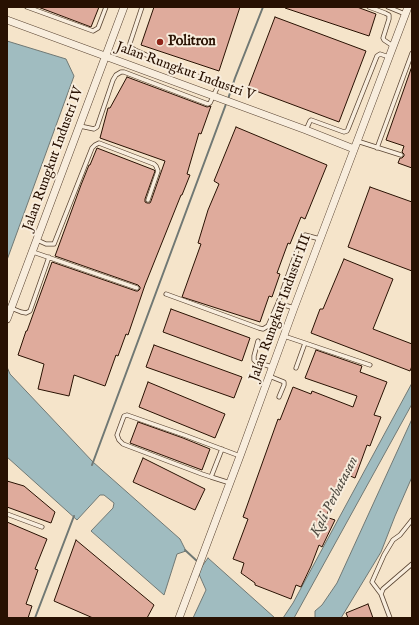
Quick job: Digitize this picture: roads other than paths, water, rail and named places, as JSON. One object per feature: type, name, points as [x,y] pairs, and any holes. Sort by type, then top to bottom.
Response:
[{"type":"street","name":"Jalan Rungkut Industri IV","points":[[7,319],[124,7]]},
{"type":"street","name":"Jalan Rungkut Industri III","points":[[179,618],[407,10]]},
{"type":"street","name":"Jalan Rungkut Industri V","points":[[7,20],[354,149]]},
{"type":"lane","points":[[26,7],[93,31],[98,28],[106,7]]},
{"type":"lane","points":[[80,126],[94,129],[97,127],[116,74],[121,72],[208,104],[210,103],[218,86],[215,83],[162,62],[130,47],[142,7]]},
{"type":"lane","points":[[369,7],[389,15],[389,20],[383,38],[394,46]]},
{"type":"lane","points":[[388,7],[407,10]]},
{"type":"lane","points":[[377,148],[412,53]]},
{"type":"lane","points":[[306,130],[311,120],[344,132],[347,131],[377,56],[380,54],[389,57]]},
{"type":"lane","points":[[357,141],[401,155]]},
{"type":"lane","points":[[37,240],[46,244],[54,244],[92,148],[95,144],[99,143],[156,166],[158,170],[148,200]]},
{"type":"lane","points":[[166,294],[263,329],[268,326],[278,303],[303,236],[305,235],[321,239]]},
{"type":"lane","points":[[33,252],[137,288]]},
{"type":"lane","points":[[11,308],[26,313],[30,311],[49,257]]},
{"type":"lane","points":[[278,303],[294,308]]},
{"type":"lane","points":[[284,336],[370,365]]},
{"type":"lane","points":[[258,341],[254,360],[272,367]]},
{"type":"lane","points":[[296,368],[304,343]]},
{"type":"lane","points":[[269,376],[284,382],[280,397]]},
{"type":"lane","points":[[230,483],[123,444],[117,435],[121,424],[124,416],[127,415],[240,456]]},
{"type":"lane","points":[[212,477],[222,449]]},
{"type":"lane","points":[[7,514],[42,527]]},
{"type":"lane","points":[[390,618],[381,594],[372,582],[378,567],[393,540],[400,535],[412,520]]},
{"type":"lane","points":[[381,594],[383,589],[412,564]]},
{"type":"water","points":[[7,41],[66,59],[74,76],[7,260]]},
{"type":"water","points":[[7,367],[10,374],[93,462],[180,539],[186,551],[177,554],[164,595],[91,531],[113,508],[114,503],[104,495],[100,495],[77,520],[7,457]]},
{"type":"water","name":"Kali Perbatasan","points":[[412,383],[412,404],[294,618],[283,618],[293,603]]},
{"type":"water","name":"Kali Perbatasan","points":[[412,419],[412,477],[381,552],[341,618],[315,618],[315,611],[322,605],[337,583]]},
{"type":"water","points":[[208,558],[275,618],[193,618],[206,590],[198,572]]},
{"type":"waterway","points":[[228,99],[263,7]]},
{"type":"waterway","points":[[92,465],[226,104]]},
{"type":"waterway","points":[[35,618],[74,516]]},
{"type":"waterway","points":[[185,550],[198,562]]},
{"type":"place","name":"Politron","points":[[160,42]]}]
